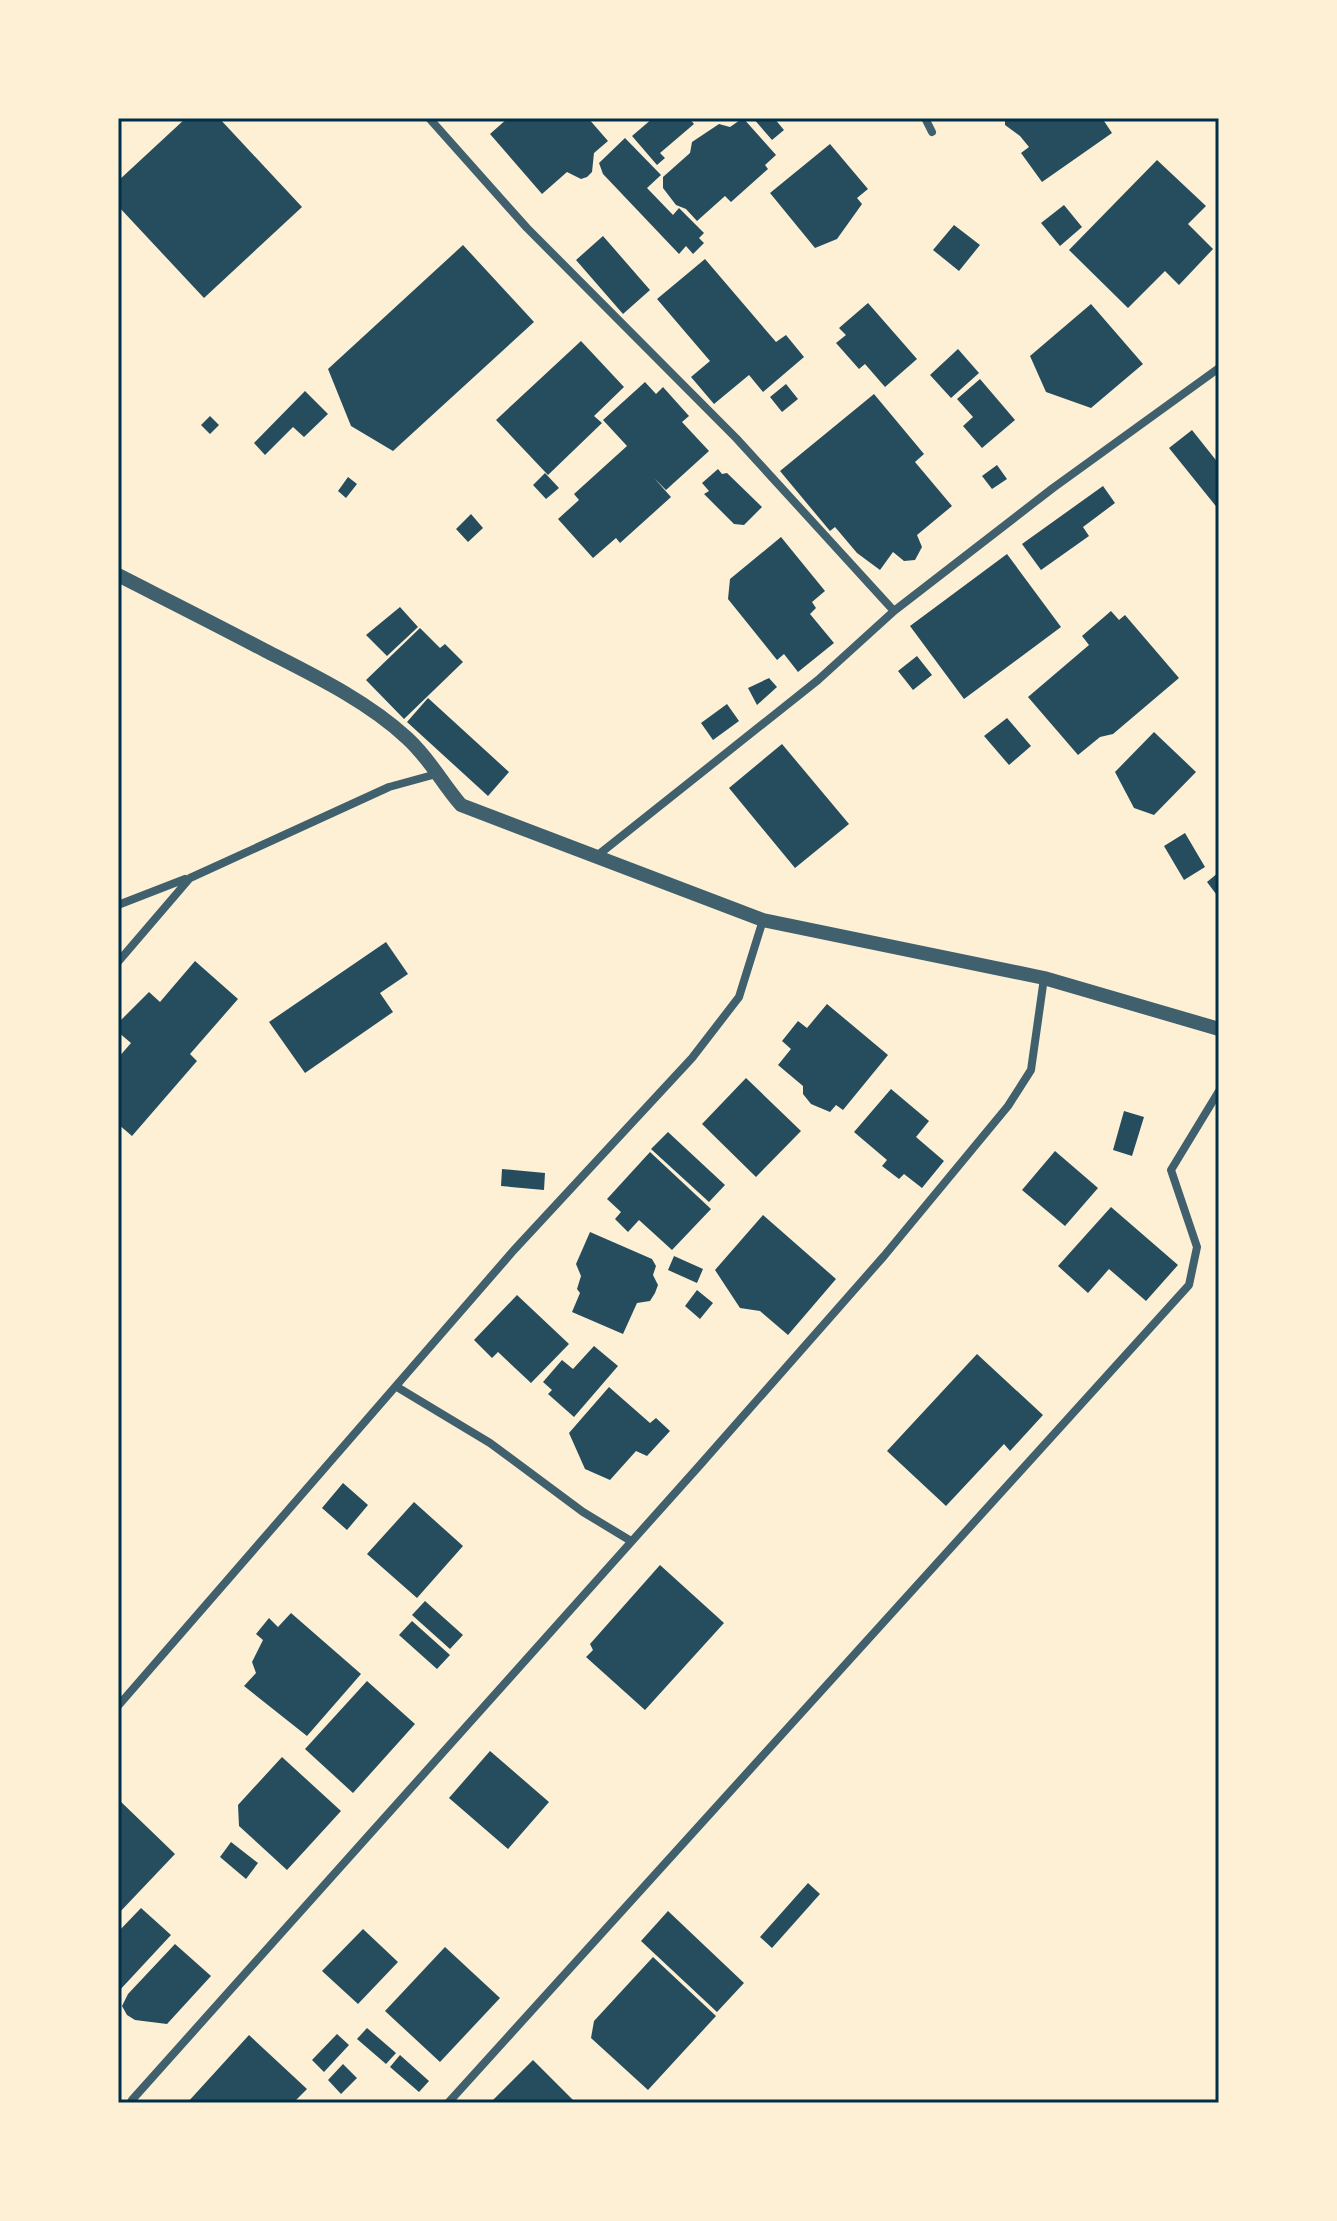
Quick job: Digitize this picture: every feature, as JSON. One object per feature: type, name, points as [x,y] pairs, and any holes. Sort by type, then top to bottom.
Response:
[{"type":"street","points":[[429,118],[527,228],[736,438],[894,611]]},
{"type":"street","points":[[925,118],[932,132]]},
{"type":"street","points":[[598,855],[818,680],[894,611],[1053,488],[1219,368]]},
{"type":"street","points":[[118,575],[321,679],[374,712],[407,738],[440,773],[448,790],[461,805],[763,920],[1044,978],[1219,1029]]},
{"type":"street","points":[[118,905],[190,878],[389,787],[440,773]]},
{"type":"street","points":[[118,962],[190,878]]},
{"type":"street","points":[[118,1706],[514,1250],[692,1058],[739,997],[763,920]]},
{"type":"street","points":[[132,2100],[884,1256],[1008,1106],[1031,1070],[1044,978]]},
{"type":"street","points":[[448,2103],[1189,1285],[1197,1247],[1171,1170],[1219,1091]]},
{"type":"street","points":[[397,1387],[490,1443],[583,1512],[631,1541]]},
{"type":"building","points":[[186,118],[219,118],[302,207],[204,298],[118,206],[118,181]]},
{"type":"building","points":[[508,118],[588,118],[608,141],[594,153],[592,172],[587,177],[581,179],[567,172],[542,194],[490,134]]},
{"type":"building","points":[[653,118],[689,118],[694,124],[660,153],[665,158],[657,165],[632,136]]},
{"type":"building","points":[[743,118],[776,155],[765,165],[768,169],[731,202],[725,196],[697,221],[686,209],[676,205],[663,188],[663,177],[690,153],[692,142],[719,124],[730,127]]},
{"type":"building","points":[[753,118],[774,118],[784,130],[772,140]]},
{"type":"building","points":[[1005,118],[1102,118],[1112,133],[1042,182],[1021,153],[1029,147],[1005,125]]},
{"type":"building","points":[[625,138],[661,175],[647,188],[673,215],[679,208],[704,233],[699,238],[704,243],[693,254],[686,246],[679,254],[603,174],[599,163]]},
{"type":"building","points":[[830,144],[868,189],[857,198],[862,204],[837,239],[815,248],[770,193]]},
{"type":"building","points":[[1157,160],[1206,206],[1188,224],[1213,249],[1179,285],[1165,271],[1128,308],[1069,250]]},
{"type":"building","points":[[1064,205],[1082,227],[1060,246],[1041,223]]},
{"type":"building","points":[[954,225],[980,245],[959,271],[933,250]]},
{"type":"building","points":[[603,236],[650,290],[623,314],[576,260]]},
{"type":"building","points":[[463,245],[534,322],[393,451],[351,426],[328,369]]},
{"type":"building","points":[[705,259],[776,342],[786,335],[804,357],[763,392],[749,375],[714,404],[691,377],[710,361],[657,299]]},
{"type":"building","points":[[868,303],[917,359],[885,387],[865,364],[859,369],[836,343],[846,335],[839,328]]},
{"type":"building","points":[[1091,304],[1143,364],[1091,408],[1046,392],[1030,356]]},
{"type":"building","points":[[581,341],[624,387],[594,416],[602,423],[548,475],[496,420]]},
{"type":"building","points":[[958,349],[979,373],[951,398],[930,375]]},
{"type":"building","points":[[980,379],[1015,420],[982,448],[963,426],[973,417],[957,399]]},
{"type":"building","points":[[645,382],[656,394],[663,387],[689,416],[682,422],[709,451],[666,490],[654,478],[671,497],[620,543],[616,538],[593,558],[558,519],[579,500],[574,494],[627,446],[603,420]]},
{"type":"building","points":[[786,384],[798,399],[782,412],[770,397]]},
{"type":"building","points":[[305,391],[328,414],[304,437],[293,427],[265,455],[254,443]]},
{"type":"building","points":[[874,394],[924,454],[915,462],[952,506],[917,535],[922,547],[915,560],[904,561],[893,552],[880,570],[857,553],[835,527],[830,531],[780,471]]},
{"type":"building","points":[[210,416],[219,425],[210,434],[201,425]]},
{"type":"building","points":[[1192,430],[1219,464],[1219,510],[1169,448]]},
{"type":"building","points":[[997,465],[1007,479],[992,489],[982,476]]},
{"type":"building","points":[[718,469],[722,474],[727,473],[762,507],[744,525],[734,524],[704,494],[709,491],[702,483]]},
{"type":"building","points":[[545,473],[559,488],[546,499],[533,485]]},
{"type":"building","points":[[348,477],[357,484],[346,498],[338,491]]},
{"type":"building","points":[[1103,486],[1115,503],[1083,527],[1089,536],[1041,570],[1022,544]]},
{"type":"building","points":[[471,514],[483,528],[468,542],[456,529]]},
{"type":"building","points":[[781,537],[825,591],[812,602],[816,608],[810,614],[834,643],[798,672],[784,654],[777,660],[728,599],[730,579]]},
{"type":"building","points":[[1007,554],[1061,627],[964,699],[910,626]]},
{"type":"building","points":[[400,607],[418,627],[387,656],[366,635]]},
{"type":"building","points":[[1111,611],[1119,620],[1125,615],[1179,678],[1113,734],[1100,737],[1078,755],[1028,697],[1089,645],[1082,636]]},
{"type":"building","points":[[420,628],[440,648],[445,644],[463,662],[404,719],[366,680]]},
{"type":"building","points":[[917,656],[932,675],[913,690],[898,671]]},
{"type":"building","points":[[769,678],[777,687],[757,705],[748,688]]},
{"type":"building","points":[[428,698],[509,772],[488,796],[407,722]]},
{"type":"building","points":[[727,704],[739,721],[713,740],[701,723]]},
{"type":"building","points":[[1007,718],[1031,746],[1009,765],[984,736]]},
{"type":"building","points":[[1154,732],[1196,772],[1154,815],[1134,808],[1115,772]]},
{"type":"building","points":[[782,744],[849,824],[795,868],[729,788]]},
{"type":"building","points":[[1185,833],[1205,867],[1184,880],[1164,846]]},
{"type":"building","points":[[1219,872],[1219,898],[1207,882]]},
{"type":"building","points":[[386,942],[408,974],[380,993],[393,1012],[305,1073],[269,1022]]},
{"type":"building","points":[[195,961],[238,999],[190,1054],[197,1061],[132,1136],[118,1124],[118,1058],[131,1043],[118,1032],[118,1023],[149,992],[160,1002]]},
{"type":"building","points":[[827,1004],[888,1055],[843,1110],[836,1105],[830,1112],[811,1104],[803,1094],[803,1086],[778,1065],[791,1049],[782,1041],[798,1021],[807,1028]]},
{"type":"building","points":[[746,1078],[801,1131],[756,1177],[702,1124]]},
{"type":"building","points":[[891,1089],[929,1121],[916,1137],[944,1161],[922,1188],[904,1174],[899,1179],[882,1166],[887,1160],[854,1132]]},
{"type":"building","points":[[1124,1111],[1144,1117],[1132,1156],[1113,1150]]},
{"type":"building","points":[[668,1132],[725,1185],[709,1202],[651,1149]]},
{"type":"building","points":[[1055,1151],[1098,1188],[1065,1226],[1022,1190]]},
{"type":"building","points":[[650,1152],[711,1209],[672,1250],[639,1220],[628,1232],[615,1219],[621,1212],[607,1199]]},
{"type":"building","points":[[502,1169],[545,1173],[544,1190],[501,1186]]},
{"type":"building","points":[[1111,1207],[1178,1265],[1146,1301],[1109,1269],[1088,1293],[1058,1266]]},
{"type":"building","points":[[763,1215],[836,1279],[788,1335],[760,1311],[740,1308],[715,1270]]},
{"type":"building","points":[[590,1232],[652,1259],[656,1266],[653,1275],[658,1285],[655,1293],[650,1301],[637,1303],[623,1334],[572,1312],[580,1293],[577,1289],[581,1276],[576,1264]]},
{"type":"building","points":[[674,1256],[703,1269],[697,1283],[668,1270]]},
{"type":"building","points":[[697,1290],[713,1303],[700,1319],[685,1306]]},
{"type":"building","points":[[517,1295],[569,1344],[531,1383],[498,1352],[492,1358],[474,1340]]},
{"type":"building","points":[[594,1346],[618,1366],[574,1417],[548,1394],[552,1390],[543,1382],[562,1360],[573,1369]]},
{"type":"building","points":[[977,1354],[1043,1415],[1010,1451],[1004,1444],[946,1506],[887,1451]]},
{"type":"building","points":[[609,1387],[650,1423],[656,1418],[670,1431],[647,1456],[636,1451],[610,1480],[585,1469],[569,1433]]},
{"type":"building","points":[[343,1483],[368,1505],[347,1530],[322,1508]]},
{"type":"building","points":[[414,1502],[463,1546],[417,1598],[367,1554]]},
{"type":"building","points":[[660,1565],[724,1623],[645,1710],[586,1657],[593,1650],[590,1644]]},
{"type":"building","points":[[425,1601],[463,1635],[450,1649],[412,1615]]},
{"type":"building","points":[[291,1613],[361,1674],[307,1736],[244,1686],[256,1673],[252,1662],[263,1640],[256,1634],[269,1618],[278,1627]]},
{"type":"building","points":[[412,1621],[450,1655],[437,1669],[399,1635]]},
{"type":"building","points":[[367,1681],[415,1724],[353,1793],[305,1749]]},
{"type":"building","points":[[490,1751],[549,1802],[508,1849],[449,1798]]},
{"type":"building","points":[[282,1757],[341,1811],[287,1870],[239,1826],[238,1805]]},
{"type":"building","points":[[118,1799],[175,1854],[118,1914]]},
{"type":"building","points":[[231,1842],[258,1863],[246,1879],[220,1857]]},
{"type":"building","points":[[808,1883],[820,1894],[772,1948],[760,1937]]},
{"type":"building","points":[[141,1908],[171,1935],[118,1992],[118,1932]]},
{"type":"building","points":[[668,1911],[744,1983],[717,2012],[641,1941]]},
{"type":"building","points":[[363,1929],[398,1962],[358,2004],[322,1971]]},
{"type":"building","points":[[175,1944],[211,1976],[167,2024],[135,2020],[127,2015],[122,2006],[128,1994]]},
{"type":"building","points":[[445,1947],[500,1998],[440,2062],[385,2011]]},
{"type":"building","points":[[653,1957],[716,2016],[648,2090],[591,2038],[594,2021]]},
{"type":"building","points":[[367,2028],[396,2053],[386,2064],[357,2039]]},
{"type":"building","points":[[337,2034],[349,2045],[324,2072],[312,2060]]},
{"type":"building","points":[[249,2035],[307,2089],[293,2103],[187,2103]]},
{"type":"building","points":[[400,2055],[429,2081],[419,2092],[390,2067]]},
{"type":"building","points":[[533,2060],[576,2103],[490,2103]]},
{"type":"building","points":[[343,2064],[357,2078],[341,2094],[328,2080]]}]
